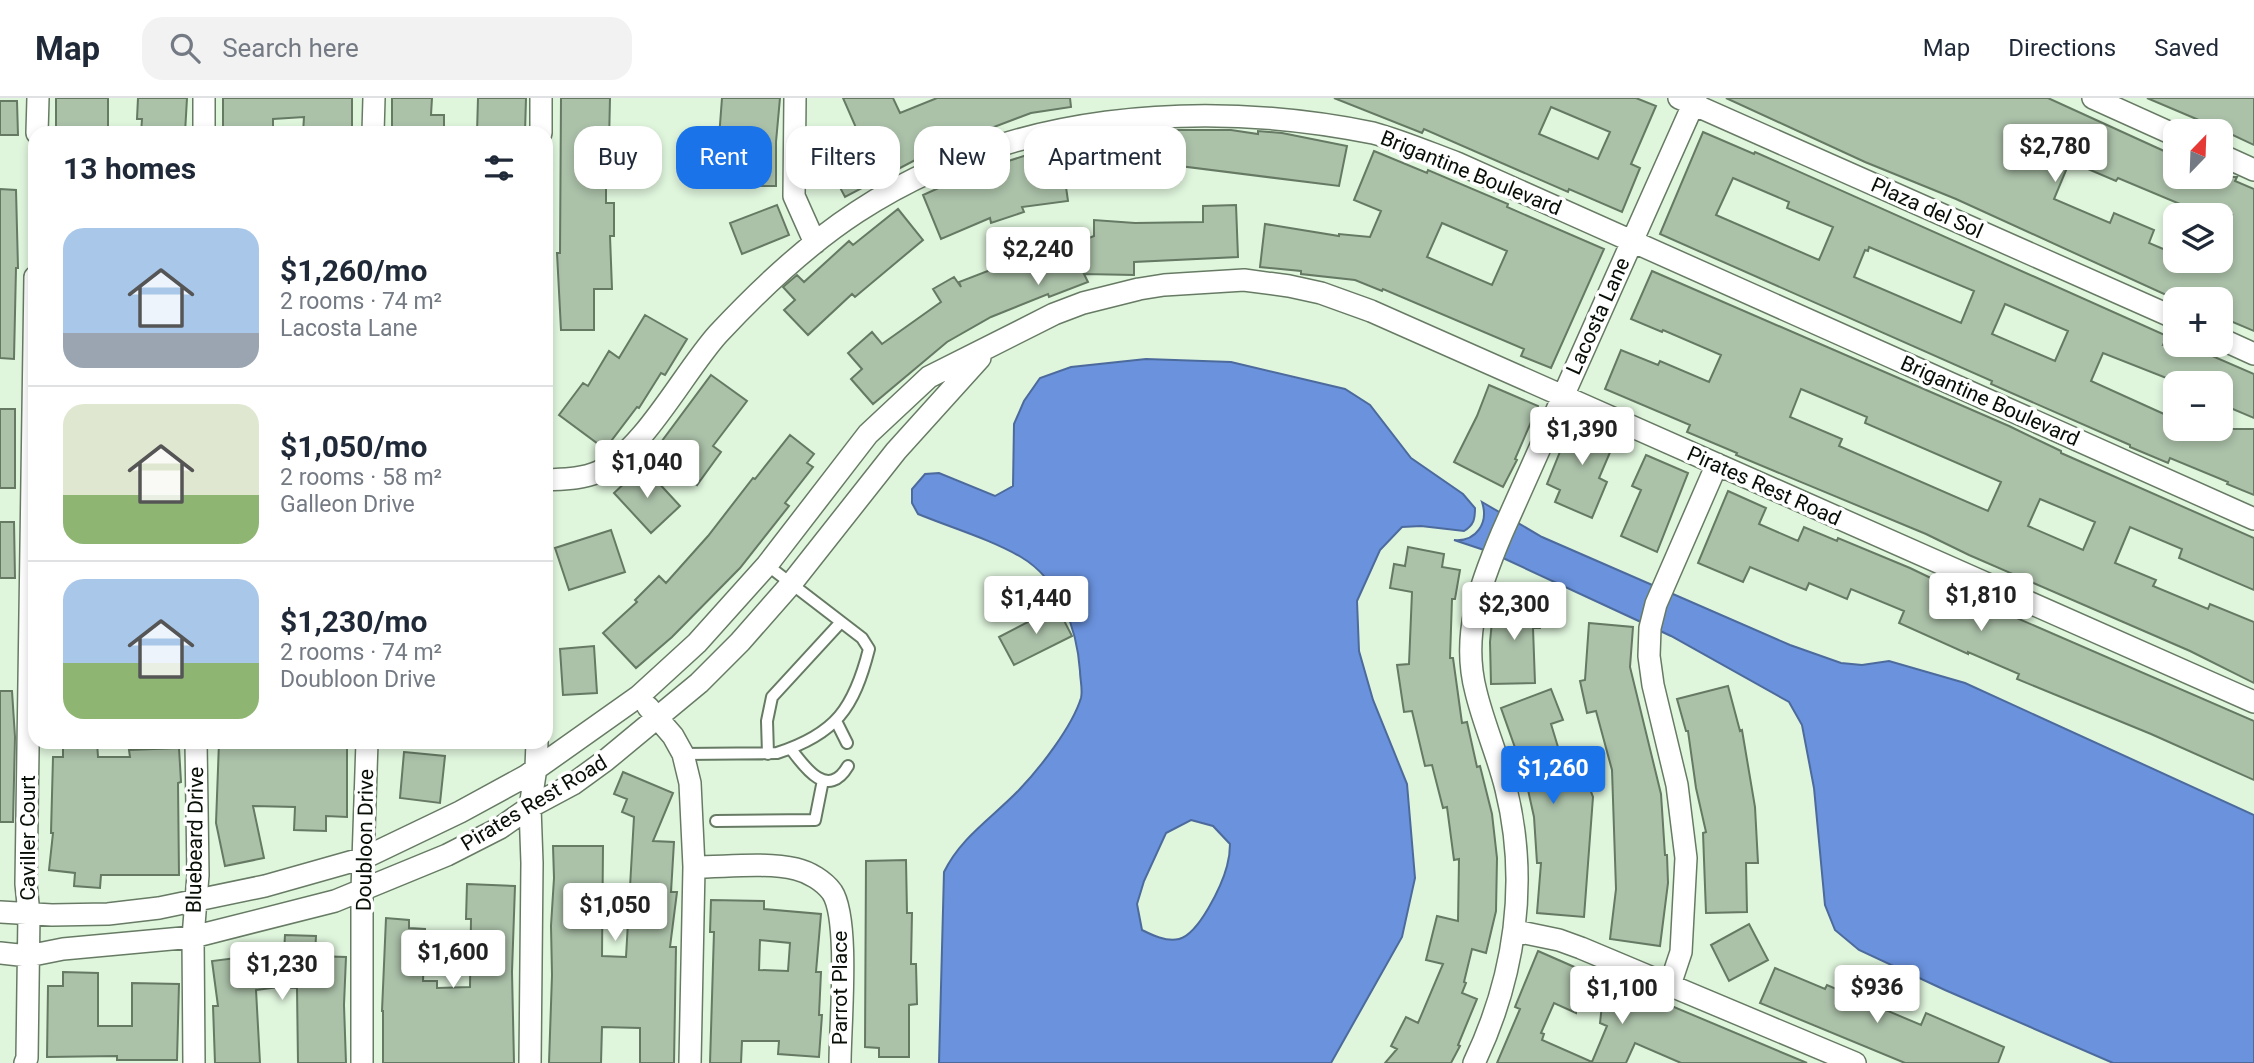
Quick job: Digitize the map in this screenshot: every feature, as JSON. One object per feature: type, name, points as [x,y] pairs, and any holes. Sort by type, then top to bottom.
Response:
[{"type":"street","points":[[37,126],[38,98]]},
{"type":"street","points":[[204,98],[204,126]]},
{"type":"street","points":[[373,98],[373,126]]},
{"type":"street","points":[[541,98],[541,126]]},
{"type":"street","points":[[795,98],[794,197],[815,243]]},
{"type":"street","points":[[2093,98],[2163,130]]},
{"type":"street","name":"Lacosta Lane","points":[[1474,1063],[1502,990],[1518,907],[1514,831],[1507,789],[1475,689],[1471,626],[1486,570],[1631,241],[1689,100]]},
{"type":"street","name":"Plaza del Sol","points":[[1689,100],[2163,313]]},
{"type":"street","name":"Brigantine Boulevard","points":[[553,479],[595,473],[615,463],[634,444],[708,345],[751,299],[815,243],[895,188],[989,146],[1075,122],[1169,109],[1243,111],[1291,116],[1374,133],[1457,163],[2254,519]]},
{"type":"street","points":[[2233,160],[2254,170]]},
{"type":"street","name":"Pirates Rest Road","points":[[0,912],[108,914],[159,908],[265,886],[364,858],[460,812],[526,776],[639,696],[697,643],[767,565],[874,428],[929,377],[1054,314],[1083,303],[1164,285],[1244,280],[1321,293],[1371,311],[2254,702]]},
{"type":"street","points":[[2233,344],[2254,354]]},
{"type":"street","name":"Pirates Rest Road","points":[[0,953],[28,956],[63,949],[193,937],[335,901],[447,855],[500,828],[530,807],[573,784],[607,760],[699,683],[732,650],[791,584],[899,447],[989,349]]},
{"type":"street","points":[[874,428],[899,447]]},
{"type":"street","points":[[1670,985],[1681,952],[1686,858],[1677,785],[1653,685],[1649,656],[1650,628],[1656,604],[1717,464]]},
{"type":"street","points":[[639,696],[673,736],[683,754],[690,783],[694,867],[690,1063]]},
{"type":"street","name":"Caviller Court","points":[[25,1063],[29,914],[26,884],[28,749]]},
{"type":"street","name":"Bluebeard Drive","points":[[194,1063],[196,749]]},
{"type":"street","name":"Doubloon Drive","points":[[362,1063],[362,890],[367,749]]},
{"type":"street","points":[[530,1063],[530,807],[537,749]]},
{"type":"street","name":"Parrot Place","points":[[694,867],[797,869],[816,877],[832,892],[840,911],[842,938],[840,1063]]},
{"type":"street","points":[[1515,931],[1559,940],[1855,1063]]},
{"type":"lane","points":[[683,754],[768,754],[791,749],[824,733],[852,698],[869,649],[862,638],[767,565]]},
{"type":"lane","points":[[768,754],[768,721],[772,697],[841,622]]},
{"type":"lane","points":[[836,721],[848,743]]},
{"type":"lane","points":[[791,749],[810,774],[823,780],[834,780],[843,774],[848,766]]},
{"type":"lane","points":[[716,821],[816,820],[823,780]]},
{"type":"water","points":[[1146,359],[1231,362],[1345,389],[1370,405],[1411,458],[1463,494],[1475,508],[1473,521],[1464,531],[1421,526],[1402,527],[1380,550],[1357,601],[1359,651],[1373,700],[1407,784],[1415,878],[1402,937],[1331,1063],[939,1063],[944,872],[959,848],[1019,790],[1045,759],[1077,709],[1082,688],[1070,623],[1056,592],[1046,579],[1021,557],[984,539],[918,514],[912,503],[912,489],[925,474],[939,473],[995,496],[1013,486],[1014,424],[1024,401],[1040,378],[1071,367]],"holes":[[[1191,820],[1213,826],[1230,844],[1229,855],[1220,885],[1202,919],[1187,935],[1174,940],[1142,930],[1137,904],[1144,881],[1166,833]]]},
{"type":"water","points":[[1482,502],[1542,537],[1790,645],[1841,663],[1862,665],[1889,661],[1965,683],[2254,815],[2254,1063],[2113,1063],[1859,950],[1835,930],[1825,905],[1814,788],[1802,725],[1789,702],[1671,636],[1490,552],[1454,540],[1469,538],[1479,530],[1484,517]]},
{"type":"building","points":[[56,98],[108,98],[108,126],[56,126]]},
{"type":"building","points":[[138,98],[187,98],[185,126],[142,126],[142,119],[137,119]]},
{"type":"building","points":[[223,98],[352,98],[352,126],[303,126],[304,117],[273,119],[273,126],[223,126]]},
{"type":"building","points":[[392,98],[432,98],[431,115],[444,115],[444,126],[392,126]]},
{"type":"building","points":[[478,98],[526,98],[525,126],[477,126]]},
{"type":"building","points":[[561,98],[610,98],[609,126],[574,126],[574,189],[606,189],[606,203],[614,203],[614,236],[610,236],[612,289],[594,289],[594,330],[561,330],[557,253],[560,253]]},
{"type":"building","points":[[722,98],[780,98],[776,186],[772,186],[772,126],[720,126]]},
{"type":"building","points":[[843,98],[893,98],[900,113],[937,98],[1070,98],[1071,107],[1031,113],[997,126],[914,126],[914,161],[900,168],[900,126],[855,126]]},
{"type":"building","points":[[1334,98],[1636,98],[1656,106],[1631,164],[1640,168],[1622,212],[1569,189],[1568,192],[1424,129],[1422,133]],"holes":[[[1551,107],[1610,132],[1598,159],[1539,134]]]},
{"type":"building","points":[[1726,98],[2048,98],[2163,151],[2163,189],[2233,189],[2233,177],[2237,177],[2235,181],[2254,189],[2254,331],[2233,322],[2233,287],[2163,287],[2163,294],[1956,199],[1865,162]]},
{"type":"building","points":[[2147,98],[2254,98],[2254,145],[2233,135],[2233,119],[2196,119]]},
{"type":"building","points":[[0,101],[17,101],[18,135],[0,135]]},
{"type":"building","points":[[1186,130],[1282,133],[1347,146],[1339,186],[1186,167]]},
{"type":"building","points":[[1703,132],[1754,154],[1755,152],[2163,334],[2163,357],[2215,357],[2254,374],[2254,418],[2233,409],[2233,371],[2163,371],[2163,377],[2103,353],[2091,381],[2163,414],[2163,441],[2233,441],[2233,429],[2254,429],[2254,495],[2170,458],[2168,463],[2130,447],[1991,384],[1992,381],[1660,234]],"holes":[[[1733,178],[1789,202],[1787,208],[1833,227],[1819,260],[1716,215]],[[1869,247],[1974,291],[1961,323],[1854,277],[1865,250],[1868,251]],[[2005,304],[2068,331],[2055,361],[1992,334]]]},
{"type":"building","points":[[1374,151],[1427,173],[1428,170],[1508,204],[1507,207],[1604,249],[1551,368],[1521,356],[1524,349],[1383,289],[1382,291],[1355,280],[1260,267],[1265,224],[1339,236],[1370,237],[1381,211],[1354,200]],"holes":[[[1442,223],[1507,251],[1492,285],[1427,257]]]},
{"type":"building","points":[[1024,156],[1024,189],[1066,189],[1068,201],[1022,207],[1024,212],[991,223],[990,218],[941,239],[923,195],[936,189],[1010,189],[1010,160]]},
{"type":"building","points":[[0,189],[16,190],[18,268],[14,359],[0,358]]},
{"type":"building","points":[[841,189],[860,189],[845,197]]},
{"type":"building","points":[[777,205],[789,235],[742,254],[730,223]]},
{"type":"building","points":[[1236,205],[1238,257],[1134,262],[1134,275],[1084,274],[1088,282],[1049,297],[1048,294],[991,317],[947,342],[873,404],[851,379],[862,369],[848,353],[872,332],[882,344],[941,302],[933,289],[954,277],[961,287],[959,282],[1019,259],[1021,264],[1094,236],[1094,220],[1135,223],[1203,222],[1203,206]]},
{"type":"building","points":[[898,209],[923,240],[855,297],[852,294],[808,335],[784,310],[795,300],[783,287],[797,275],[804,282],[849,241],[853,245]]},
{"type":"building","points":[[1652,271],[2009,426],[2061,453],[2254,538],[2254,590],[2179,558],[2182,549],[2130,527],[2115,563],[2156,580],[2153,586],[2208,609],[2210,604],[2254,622],[2254,683],[2190,651],[1926,534],[1736,455],[1737,453],[1687,432],[1690,425],[1605,389],[1621,350],[1658,365],[1660,361],[1709,382],[1721,355],[1631,319]],"holes":[[[1801,389],[1867,417],[1865,423],[2001,482],[1988,511],[1839,446],[1842,439],[1790,417]],[[2040,499],[2095,522],[2083,550],[2028,526]]]},
{"type":"building","points":[[645,315],[687,339],[665,375],[661,373],[639,408],[637,407],[605,449],[559,415],[583,383],[588,386],[609,351],[619,358]]},
{"type":"building","points":[[711,375],[747,401],[713,446],[721,452],[697,485],[653,453]]},
{"type":"building","points":[[1489,385],[1538,406],[1515,459],[1517,460],[1503,487],[1454,462]]},
{"type":"building","points":[[0,409],[15,409],[15,488],[0,488]]},
{"type":"building","points":[[1574,417],[1617,436],[1599,478],[1607,482],[1592,518],[1555,502],[1560,490],[1547,484]]},
{"type":"building","points":[[790,435],[814,454],[807,463],[813,467],[785,503],[789,506],[740,568],[672,637],[636,668],[603,633],[637,602],[635,600],[659,576],[666,583]]},
{"type":"building","points":[[1646,455],[1688,473],[1657,552],[1621,536],[1641,490],[1632,486]]},
{"type":"building","points":[[643,466],[680,506],[651,533],[614,493]]},
{"type":"building","points":[[1728,491],[1766,508],[1759,524],[1798,541],[1804,527],[1837,541],[1838,538],[2254,721],[2254,780],[2017,679],[2019,674],[1899,623],[1904,611],[1851,589],[1847,599],[1809,583],[1806,590],[1750,567],[1743,582],[1698,563]]},
{"type":"building","points":[[0,522],[14,522],[15,578],[0,578]]},
{"type":"building","points":[[611,530],[625,572],[569,590],[555,548]]},
{"type":"building","points":[[1408,547],[1444,554],[1442,567],[1460,570],[1455,599],[1452,599],[1450,658],[1453,658],[1462,723],[1467,722],[1477,767],[1480,766],[1492,814],[1497,858],[1496,911],[1486,953],[1472,949],[1462,993],[1477,999],[1451,1063],[1385,1063],[1397,1049],[1391,1046],[1406,1017],[1418,1023],[1443,964],[1426,960],[1437,916],[1458,921],[1459,859],[1454,860],[1447,807],[1443,808],[1432,765],[1425,766],[1412,711],[1404,712],[1397,665],[1409,664],[1412,592],[1390,588],[1394,564],[1405,566]]},
{"type":"building","points":[[1494,600],[1542,605],[1540,628],[1533,628],[1535,683],[1491,684],[1490,642]]},
{"type":"building","points":[[1057,607],[1072,636],[1014,665],[999,637]]},
{"type":"building","points":[[1589,623],[1633,627],[1630,667],[1661,794],[1667,855],[1668,883],[1660,946],[1610,939],[1616,889],[1612,770],[1596,711],[1587,713],[1580,681],[1585,680]]},
{"type":"building","points":[[594,646],[597,693],[563,695],[560,649]]},
{"type":"building","points":[[1728,686],[1740,731],[1742,730],[1755,807],[1758,863],[1746,863],[1747,912],[1706,913],[1703,833],[1706,832],[1696,788],[1688,731],[1677,699]]},
{"type":"building","points":[[1551,689],[1563,720],[1551,724],[1568,780],[1585,776],[1593,797],[1584,917],[1537,913],[1541,863],[1537,863],[1530,790],[1501,708]]},
{"type":"building","points":[[0,691],[12,691],[15,737],[13,822],[0,822]]},
{"type":"building","points":[[63,749],[97,749],[98,757],[130,757],[129,750],[179,749],[179,875],[101,875],[100,888],[74,886],[75,873],[49,870],[53,833],[53,757],[63,757]]},
{"type":"building","points":[[219,749],[347,749],[347,817],[326,816],[326,831],[294,830],[295,807],[253,806],[264,858],[225,866],[216,823]]},
{"type":"building","points":[[404,752],[445,756],[440,803],[400,798]]},
{"type":"building","points":[[623,772],[673,793],[653,841],[674,842],[671,892],[677,892],[670,947],[676,947],[674,1063],[640,1063],[640,1028],[602,1027],[601,1063],[549,1063],[553,846],[603,846],[602,956],[626,957],[634,817],[622,812],[627,799],[614,794]]},
{"type":"building","points":[[906,860],[907,913],[912,913],[911,964],[916,964],[917,1004],[909,1005],[909,1057],[879,1057],[879,1048],[865,1047],[866,861]]},
{"type":"building","points":[[467,884],[515,886],[512,972],[514,1063],[383,1063],[386,918],[409,920],[409,928],[425,929],[423,981],[437,981],[437,988],[470,987],[471,919],[466,919]]},
{"type":"building","points":[[711,900],[764,901],[764,909],[821,914],[816,972],[821,972],[819,1057],[778,1054],[779,1041],[742,1041],[741,1063],[710,1063],[714,932],[710,932]],"holes":[[[760,940],[790,943],[788,971],[759,970]]]},
{"type":"building","points":[[1749,924],[1768,960],[1729,981],[1711,945]]},
{"type":"building","points":[[285,935],[316,936],[315,956],[346,957],[346,1063],[298,1063],[297,988],[279,987],[256,990],[260,1063],[215,1063],[213,1006],[218,1006],[212,961],[284,952]]},
{"type":"building","points":[[1538,951],[1579,969],[1576,1013],[1554,1003],[1541,1033],[1544,1034],[1542,1040],[1592,1062],[1607,1026],[1600,1023],[1605,978],[1807,1063],[1681,1063],[1635,1043],[1626,1063],[1497,1063],[1520,1009],[1515,1007]]},
{"type":"building","points":[[1775,968],[1825,989],[1827,985],[1921,1025],[1926,1013],[2004,1047],[1998,1063],[1905,1063],[1760,1003]]},
{"type":"building","points":[[63,972],[98,973],[98,1026],[132,1026],[132,983],[179,984],[177,1060],[117,1060],[117,1056],[47,1057],[48,986],[63,986]]}]
